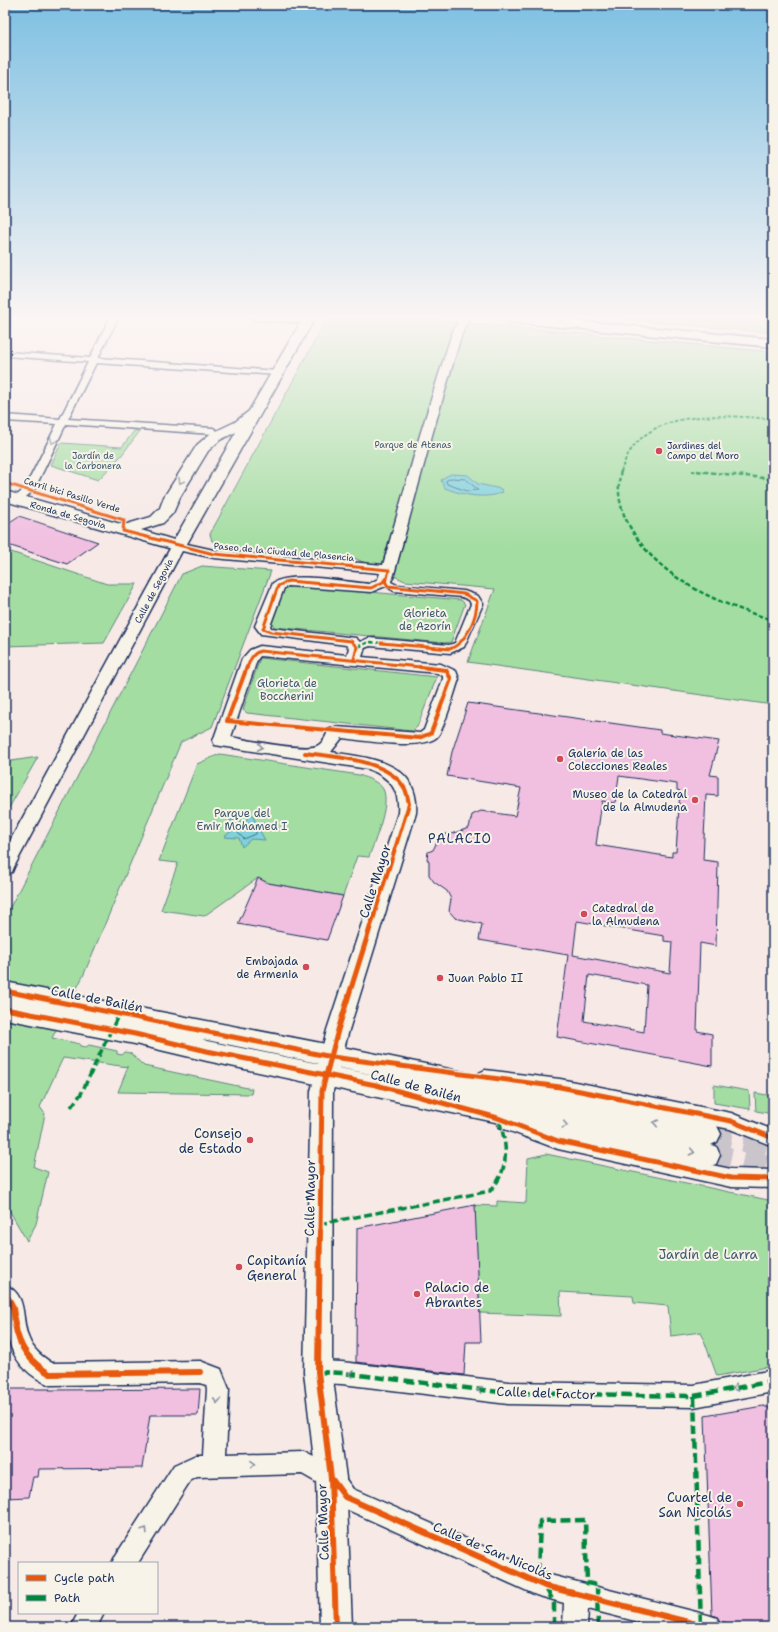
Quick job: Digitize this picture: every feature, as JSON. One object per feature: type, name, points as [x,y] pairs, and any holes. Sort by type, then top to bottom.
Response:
[{"type":"main road","name":"Calle de Segovia","points":[[178,546],[266,394]]},
{"type":"main road","points":[[123,531],[157,520],[168,510],[172,497],[202,448],[215,437],[240,424],[257,410]]},
{"type":"main road","name":"Ronda de Segovia","points":[[11,498],[178,546]]},
{"type":"main road","name":"Calle de Bailén","points":[[5,991],[139,1026],[207,1051],[329,1066],[381,1075],[708,1144]]},
{"type":"main road","name":"Calle de Bailén","points":[[5,1009],[139,1026]]},
{"type":"street","points":[[11,498],[29,490],[76,394]]},
{"type":"street","points":[[355,653],[365,643],[373,642],[450,649],[460,645],[477,604],[474,598],[464,594],[394,588],[386,583],[438,394]]},
{"type":"street","points":[[5,418],[213,431]]},
{"type":"street","name":"Paseo de la Ciudad de Plasencia","points":[[178,546],[214,554],[388,574]]},
{"type":"street","name":"Calle de Segovia","points":[[5,867],[178,546]]},
{"type":"street","points":[[355,653],[355,644],[344,639],[266,631],[262,626],[278,586],[284,582],[293,581],[371,588],[383,582],[388,574]]},
{"type":"street","points":[[305,753],[326,749],[331,743],[336,732],[415,739],[425,737],[430,733],[451,679],[446,670],[355,653],[260,651],[252,655],[221,741],[355,761]]},
{"type":"street","points":[[331,743],[336,753],[355,761]]},
{"type":"street","name":"Calle Mayor","points":[[336,1627],[331,1478],[318,1372],[322,1100],[338,1030],[407,813],[408,795],[401,783],[385,769],[355,761]]},
{"type":"street","name":"Calle de Bailén","points":[[381,1075],[560,1087],[731,1121],[773,1138]]},
{"type":"street","name":"Calle de Bailén","points":[[381,1075],[558,1141],[731,1178],[773,1179]]},
{"type":"street","points":[[5,1295],[12,1302],[15,1332],[26,1357],[38,1367],[50,1374],[200,1372],[212,1377],[218,1390],[214,1465]]},
{"type":"street","name":"Calle del Factor","points":[[318,1372],[342,1373],[508,1393],[694,1396],[773,1381]]},
{"type":"street","points":[[125,1562],[182,1473],[196,1466],[304,1463],[331,1478]]},
{"type":"street","name":"Calle de San Nicolás","points":[[331,1478],[345,1497],[544,1586],[708,1627]]},
{"type":"street","points":[[575,1627],[576,1594]]},
{"type":"street","points":[[83,1627],[91,1614]]},
{"type":"green space","name":"Parque de Atenas","points":[[286,394],[773,394],[773,705],[468,662],[495,589],[405,581],[354,558],[221,546],[212,541],[210,534]]},
{"type":"green space","name":"Jardín de la Carbonera","points":[[134,431],[140,431],[121,456],[98,480],[51,465],[61,443],[122,447]]},
{"type":"green space","points":[[5,550],[107,584],[137,584],[104,643],[5,646]]},
{"type":"green space","points":[[202,566],[271,571],[212,727],[181,742],[84,974],[52,1038],[80,1044],[80,1046],[86,1047],[89,1045],[117,1051],[117,1054],[122,1055],[125,1052],[130,1053],[144,1066],[252,1089],[251,1094],[118,1092],[128,1067],[63,1058],[40,1107],[45,1114],[34,1167],[48,1172],[36,1224],[27,1241],[5,1203],[5,917],[182,574]]},
{"type":"green space","name":"Glorieta de Azorín","points":[[289,585],[461,600],[465,604],[451,642],[444,643],[274,627],[272,623],[285,587]]},
{"type":"green space","name":"Glorieta de Boccherini","points":[[260,658],[437,677],[417,727],[412,731],[247,713],[243,710]]},
{"type":"green space","name":"Parque del Emir Mohamed I","points":[[220,754],[359,775],[379,784],[383,789],[385,804],[378,833],[369,857],[357,856],[343,896],[268,883],[258,878],[204,916],[161,910],[178,863],[159,861],[197,764]]},
{"type":"green space","points":[[38,757],[5,815],[5,762]]},
{"type":"green space","points":[[714,1085],[749,1091],[750,1109],[714,1103]]},
{"type":"green space","points":[[755,1093],[773,1096],[773,1114],[756,1111]]},
{"type":"green space","name":"Jardín de Larra","points":[[546,1154],[773,1201],[773,1366],[717,1376],[701,1332],[671,1336],[668,1306],[634,1303],[633,1296],[560,1292],[561,1316],[480,1313],[474,1207],[471,1205],[497,1206],[497,1201],[526,1203],[528,1158]]},
{"type":"water","points":[[451,474],[468,475],[478,484],[501,489],[503,492],[489,496],[474,496],[452,491],[445,488],[441,480]]},
{"type":"water","points":[[252,814],[256,823],[270,824],[260,831],[265,840],[251,839],[242,847],[239,838],[224,837],[234,829],[230,820],[244,822]]},
{"type":"building","points":[[19,516],[98,542],[67,564],[5,544],[5,525]]},
{"type":"building","name":"Catedral de la Almudena","points":[[468,703],[660,730],[660,733],[719,741],[710,775],[718,776],[718,796],[706,795],[703,860],[718,862],[716,946],[700,943],[697,1031],[712,1034],[712,1066],[557,1037],[568,955],[479,940],[482,924],[455,918],[449,911],[451,899],[447,891],[434,882],[429,875],[429,862],[427,859],[428,852],[433,850],[439,838],[446,834],[451,834],[469,828],[472,815],[481,811],[515,816],[521,788],[447,776],[452,752]],"holes":[[[619,776],[677,784],[677,790],[680,791],[676,852],[672,852],[672,857],[596,845],[602,801],[615,803]],[[577,921],[664,936],[664,941],[672,942],[670,973],[573,955]],[[589,975],[647,985],[644,1032],[584,1021]]]},
{"type":"building","points":[[258,878],[268,883],[343,896],[327,940],[238,924]]},
{"type":"building","name":"Palacio de Abrantes","points":[[475,1205],[481,1342],[466,1342],[464,1375],[356,1362],[357,1228]]},
{"type":"building","points":[[5,1389],[200,1389],[198,1415],[150,1415],[142,1468],[39,1469],[38,1477],[33,1477],[29,1497],[5,1498]]},
{"type":"building","name":"Cuartel de San Nicolás","points":[[763,1406],[773,1409],[773,1472],[769,1471],[773,1536],[773,1627],[740,1627],[720,1621],[717,1617],[712,1615],[705,1416]]},
{"type":"tunnel","points":[[708,1134],[773,1147]]},
{"type":"tunnel","points":[[707,1155],[773,1168]]},
{"type":"marked path","points":[[773,419],[729,416],[698,417],[683,419],[656,428],[647,433],[632,448],[623,465],[619,485],[620,507],[624,517],[642,546],[659,565],[671,575],[698,591],[743,611],[773,620]]},
{"type":"marked path","points":[[692,471],[773,479]]},
{"type":"marked path","points":[[357,647],[369,642],[383,643]]},
{"type":"marked path","points":[[71,1107],[81,1094],[123,1005]]},
{"type":"marked path","points":[[319,1224],[490,1191],[502,1176],[506,1157],[504,1137],[498,1118]]},
{"type":"marked path","points":[[318,1372],[342,1373],[508,1393],[694,1396],[773,1381]]},
{"type":"marked path","points":[[694,1396],[701,1627]]},
{"type":"marked path","points":[[554,1627],[554,1603],[538,1573],[540,1521],[585,1520],[587,1583],[597,1585],[598,1627]]},
{"type":"cycle path","name":"Carril bici Pasillo Verde","points":[[5,483],[124,520],[123,531],[214,554],[389,570],[386,583],[388,586],[464,594],[477,601],[468,631],[461,643],[456,647],[450,649],[381,643]]},
{"type":"cycle path","points":[[354,659],[357,647],[351,641],[271,632],[263,629],[278,586],[288,581],[371,588],[383,582],[386,578]]},
{"type":"cycle path","points":[[260,651],[441,669],[446,670],[451,679],[431,733],[419,738],[227,721],[250,659],[255,653],[260,651]]},
{"type":"cycle path","points":[[305,753],[352,760],[383,769],[396,777],[405,789],[409,804],[338,1030],[322,1091],[318,1372],[331,1478],[336,1627]]},
{"type":"cycle path","points":[[5,991],[215,1032],[332,1057],[560,1087],[731,1121],[773,1138]]},
{"type":"cycle path","points":[[5,1009],[135,1034],[207,1051],[376,1085],[498,1118],[558,1141],[731,1178],[773,1179]]},
{"type":"cycle path","points":[[5,1295],[12,1302],[15,1325],[20,1344],[31,1360],[50,1374],[200,1372]]},
{"type":"cycle path","points":[[331,1478],[345,1497],[545,1586],[708,1627]]},
{"type":"place","name":"Jardines del Campo del Moro","points":[[659,451]]},
{"type":"place","name":"Galería de las Colecciones Reales","points":[[560,759]]},
{"type":"place","name":"Museo de la Catedral de la Almudena","points":[[695,800]]},
{"type":"place","name":"Catedral de la Almudena","points":[[584,914]]},
{"type":"place","name":"Embajada de Armenia","points":[[306,967]]},
{"type":"place","name":"Juan Pablo II","points":[[440,978]]},
{"type":"place","name":"Consejo de Estado","points":[[250,1140]]},
{"type":"place","name":"Capitanía General","points":[[239,1267]]},
{"type":"place","name":"Palacio de Abrantes","points":[[417,1294]]},
{"type":"place","name":"Cuartel de San Nicolás","points":[[740,1504]]},
{"type":"district","name":"PALACIO","points":[[460,838]]}]
